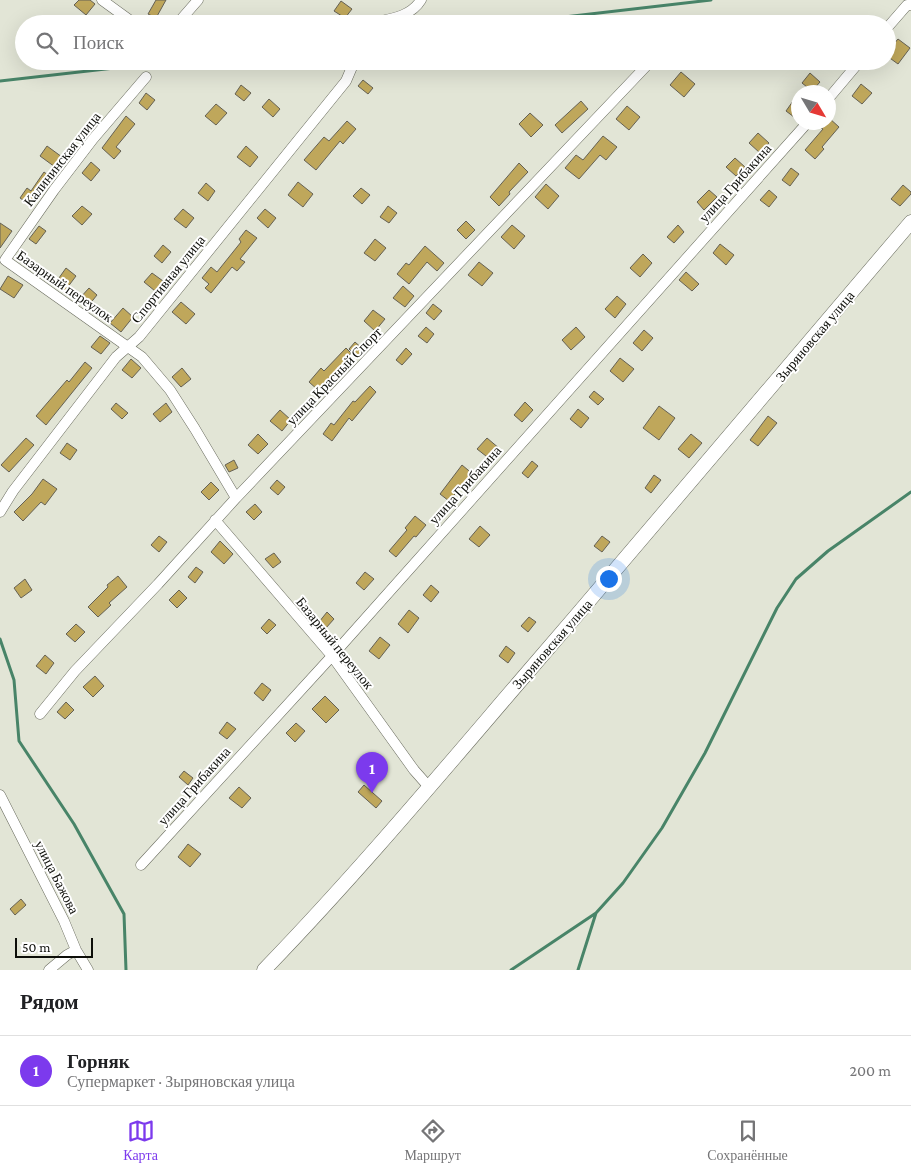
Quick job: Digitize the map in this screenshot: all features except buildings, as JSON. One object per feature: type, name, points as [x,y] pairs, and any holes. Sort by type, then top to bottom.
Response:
[{"type":"street","points":[[102,0],[123,15]]},
{"type":"street","points":[[185,15],[198,0]]},
{"type":"street","points":[[404,15],[414,10],[421,0]]},
{"type":"street","points":[[896,19],[909,5]]},
{"type":"street","name":"Спортивная улица","points":[[0,512],[13,490],[116,358],[145,329],[346,81],[351,70]]},
{"type":"street","name":"улица Красный Спорт","points":[[40,714],[76,671],[215,520],[642,70]]},
{"type":"street","points":[[836,90],[852,70]]},
{"type":"street","name":"Калининская улица","points":[[4,260],[93,139],[146,77]]},
{"type":"street","name":"улица Грибакина","points":[[141,865],[332,656],[801,130]]},
{"type":"street","name":"Зыряновская улица","points":[[264,970],[319,914],[429,787],[689,485],[911,222]]},
{"type":"street","name":"Базарный переулок","points":[[4,260],[142,357],[170,390],[236,498]]},
{"type":"street","name":"Базарный переулок","points":[[215,520],[332,656],[414,770],[429,787]]},
{"type":"street","name":"улица Бажова","points":[[1,799],[64,921],[76,950],[88,970]]},
{"type":"street","points":[[49,970],[76,950]]},
{"type":"waterway","points":[[582,15],[711,0]]},
{"type":"waterway","points":[[0,81],[97,70]]},
{"type":"waterway","points":[[578,970],[596,913],[623,883],[662,828],[705,753],[777,608],[796,579],[828,551],[911,492]]},
{"type":"waterway","points":[[0,639],[14,680],[19,741],[74,824],[124,914],[126,970]]},
{"type":"waterway","points":[[511,970],[596,913]]},
{"type":"place","name":"Горняк","points":[[372,793]]}]
